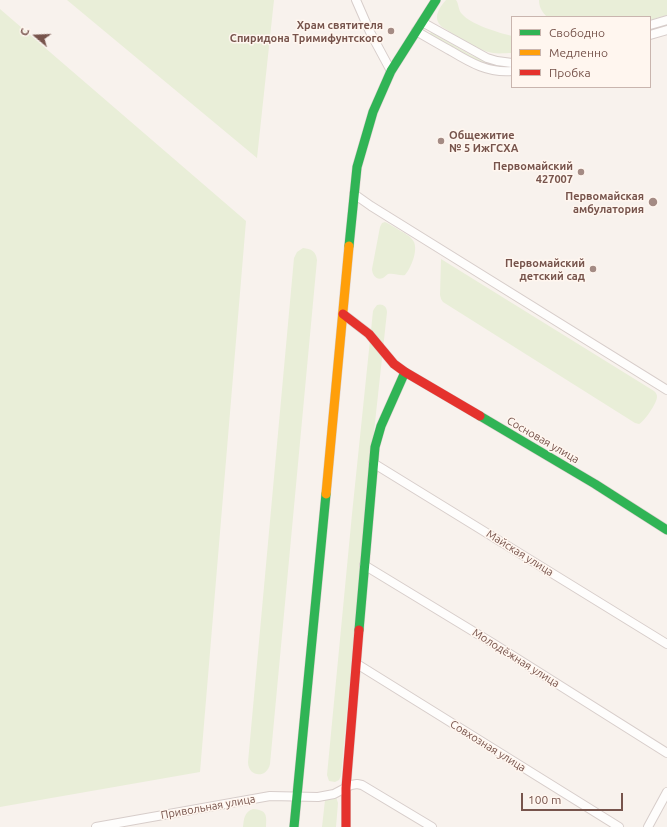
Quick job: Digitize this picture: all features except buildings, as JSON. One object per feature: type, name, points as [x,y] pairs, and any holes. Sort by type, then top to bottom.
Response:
[{"type":"street","points":[[356,0],[370,32],[391,71]]},
{"type":"street","points":[[294,827],[357,167],[373,112],[391,71],[436,0]]},
{"type":"street","points":[[651,25],[667,20]]},
{"type":"street","points":[[422,22],[487,58],[497,62],[511,63]]},
{"type":"street","points":[[651,35],[667,30]]},
{"type":"street","points":[[416,31],[482,68],[511,72]]},
{"type":"street","points":[[354,194],[667,390]]},
{"type":"street","name":"Сосновая улица","points":[[343,314],[369,334],[394,364],[405,372],[600,487],[667,530]]},
{"type":"street","points":[[394,364],[399,386]]},
{"type":"street","points":[[346,827],[346,788],[375,447],[378,436],[405,372]]},
{"type":"street","name":"Майская улица","points":[[374,463],[667,644]]},
{"type":"street","name":"Молодёжная улица","points":[[364,565],[494,644],[667,753]]},
{"type":"street","name":"Совхозная улица","points":[[357,664],[619,827]]},
{"type":"street","name":"Привольная улица","points":[[96,827],[270,796],[318,797],[334,794],[357,784],[362,785],[432,827]]},
{"type":"street","points":[[648,827],[667,792]]},
{"type":"green space","points":[[67,0],[274,0],[257,158]]},
{"type":"green space","points":[[446,0],[456,0],[459,9],[466,18],[478,25],[511,36],[511,53],[495,53],[480,49],[442,27],[437,20],[441,6]]},
{"type":"green space","points":[[539,0],[667,0],[667,15],[651,20],[651,16],[546,16]]},
{"type":"green space","points":[[0,9],[246,221],[200,772],[0,807]]},
{"type":"green space","points":[[431,32],[471,55],[487,62],[511,64],[511,69],[485,66],[429,35]]},
{"type":"green space","points":[[385,222],[411,238],[414,242],[415,250],[412,264],[405,275],[388,274],[381,279],[378,279],[374,275],[372,269],[380,227],[382,223]]},
{"type":"green space","points":[[303,248],[313,251],[316,254],[317,260],[270,764],[265,772],[258,774],[251,771],[248,762],[294,258],[297,252]]},
{"type":"green space","points":[[441,259],[654,391],[657,397],[653,408],[641,423],[635,423],[443,302],[440,295]]},
{"type":"green space","points":[[381,304],[384,306],[387,312],[365,515],[341,776],[339,780],[335,782],[329,781],[327,775],[373,311],[377,305]]},
{"type":"green space","points":[[336,797],[338,803],[336,827],[322,827],[325,800],[326,798]]},
{"type":"green space","points":[[253,809],[261,810],[265,814],[266,827],[243,827],[246,814]]},
{"type":"traffic: fast","points":[[349,246],[357,167],[373,112],[391,71],[436,0]]},
{"type":"traffic: fast","points":[[359,630],[375,447],[381,426],[405,372]]},
{"type":"traffic: fast","points":[[480,416],[595,484],[667,530]]},
{"type":"traffic: fast","points":[[294,827],[326,494]]},
{"type":"traffic: slow","points":[[326,494],[349,246]]},
{"type":"traffic: jam","points":[[343,314],[369,334],[394,364],[480,416]]},
{"type":"traffic: jam","points":[[346,827],[346,788],[359,630]]},
{"type":"place","name":"Храм святителя Спиридона Тримифунтского","points":[[391,31]]},
{"type":"place","name":"Общежитие № 5 ИжГСХА","points":[[441,141]]},
{"type":"place","name":"Первомайский 427007","points":[[581,172]]},
{"type":"place","name":"Первомайская амбулатория","points":[[653,202]]},
{"type":"place","name":"Первомайский детский сад","points":[[593,269]]}]
